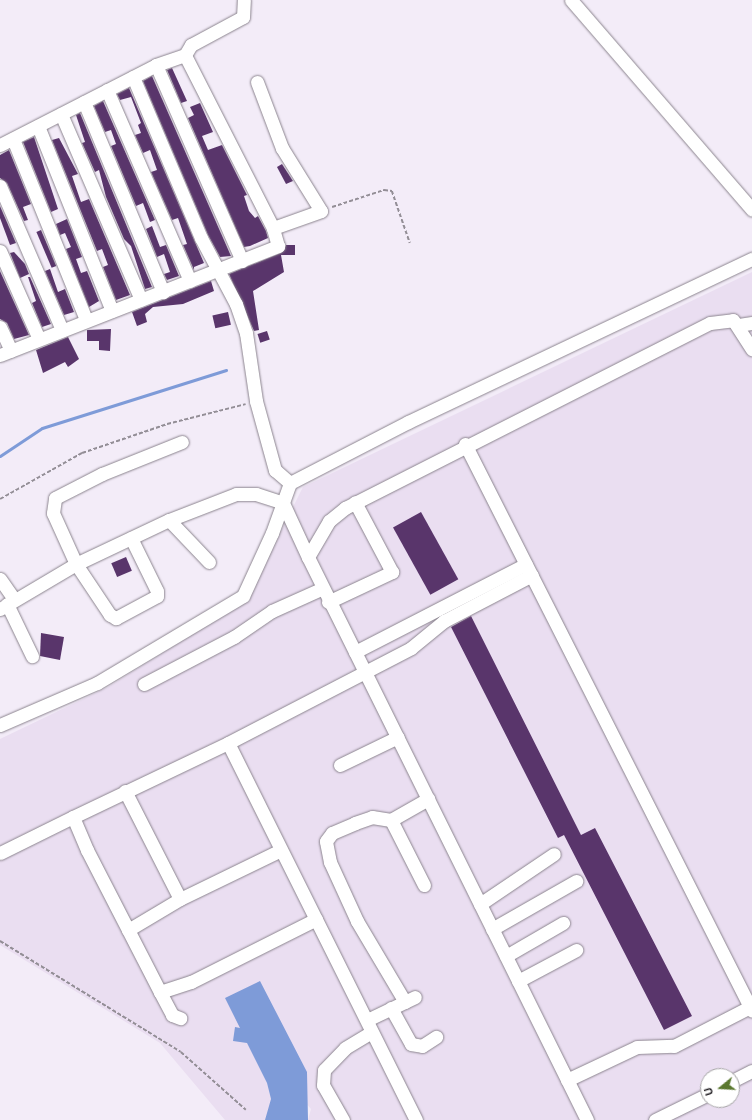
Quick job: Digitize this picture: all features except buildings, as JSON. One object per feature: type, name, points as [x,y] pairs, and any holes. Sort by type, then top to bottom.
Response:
[{"type":"street","points":[[0,145],[156,65],[185,55],[191,45],[243,17],[244,0]]},
{"type":"street","points":[[571,0],[752,210]]},
{"type":"street","points":[[0,327],[5,353],[86,320],[190,281],[219,272],[242,261],[277,248],[279,244],[273,228],[185,55]]},
{"type":"street","points":[[156,65],[242,261]]},
{"type":"street","points":[[133,77],[246,333],[256,396],[275,470],[290,483]]},
{"type":"street","points":[[257,82],[282,148],[321,211],[273,228]]},
{"type":"street","points":[[107,90],[190,281]]},
{"type":"street","points":[[84,102],[163,292]]},
{"type":"street","points":[[61,114],[140,300]]},
{"type":"street","points":[[38,126],[112,311]]},
{"type":"street","points":[[12,138],[86,320]]},
{"type":"street","points":[[0,186],[62,330]]},
{"type":"street","points":[[0,251],[38,339]]},
{"type":"street","points":[[0,725],[97,683],[243,596],[283,503],[290,483],[408,422],[752,259]]},
{"type":"street","points":[[308,557],[329,521],[355,502],[465,444],[710,324],[733,320],[746,324],[752,349]]},
{"type":"street","points":[[130,538],[157,591],[154,601],[116,618],[110,615],[76,564],[53,513],[55,498],[102,474],[182,442]]},
{"type":"street","points":[[465,444],[751,1009],[674,1046],[637,1047],[567,1080]]},
{"type":"street","points":[[7,604],[76,564],[130,538],[169,520],[236,494],[256,494],[283,503],[321,588],[398,737],[587,1120]]},
{"type":"street","points":[[328,602],[392,572],[355,502]]},
{"type":"street","points":[[169,520],[209,562]]},
{"type":"street","points":[[355,652],[529,570]]},
{"type":"street","points":[[0,853],[125,791],[228,743],[364,670],[411,648],[444,621],[529,570]]},
{"type":"street","points":[[0,579],[7,604],[32,656]]},
{"type":"street","points":[[144,684],[234,638],[272,611],[321,588]]},
{"type":"street","points":[[340,765],[398,737]]},
{"type":"street","points":[[228,743],[416,1120]]},
{"type":"street","points":[[125,791],[180,899]]},
{"type":"street","points":[[343,1120],[323,1085],[324,1070],[369,1026],[391,1008],[410,999],[357,921],[326,848],[332,833],[355,822],[372,817],[391,820],[428,799]]},
{"type":"street","points":[[73,817],[128,930],[172,1015],[180,1018]]},
{"type":"street","points":[[391,820],[424,885]]},
{"type":"street","points":[[128,930],[180,899],[282,850]]},
{"type":"street","points":[[480,904],[554,854]]},
{"type":"street","points":[[492,929],[576,881]]},
{"type":"street","points":[[160,992],[191,982],[316,919]]},
{"type":"street","points":[[506,956],[563,923]]},
{"type":"street","points":[[518,981],[576,950]]},
{"type":"street","points":[[391,1008],[411,1044],[422,1046],[436,1037]]},
{"type":"street","points":[[740,1077],[752,1071]]},
{"type":"street","points":[[655,1120],[700,1098]]},
{"type":"path","points":[[321,211],[384,190],[392,191],[410,242]]},
{"type":"path","points":[[0,499],[82,453],[160,426],[256,396]]},
{"type":"path","points":[[0,941],[181,1052],[246,1110]]},
{"type":"shaded area","points":[[752,272],[752,1120],[308,1120],[311,1109],[240,1028],[267,1083],[271,1099],[269,1114],[265,1120],[225,1120],[160,1043],[0,945],[0,739],[108,687],[246,601],[303,487]]},
{"type":"water","points":[[260,981],[307,1072],[308,1120],[265,1120],[271,1099],[267,1083],[247,1043],[233,1041],[235,1027],[240,1028],[225,998]]},
{"type":"waterway","points":[[0,456],[42,428],[226,370]]}]
